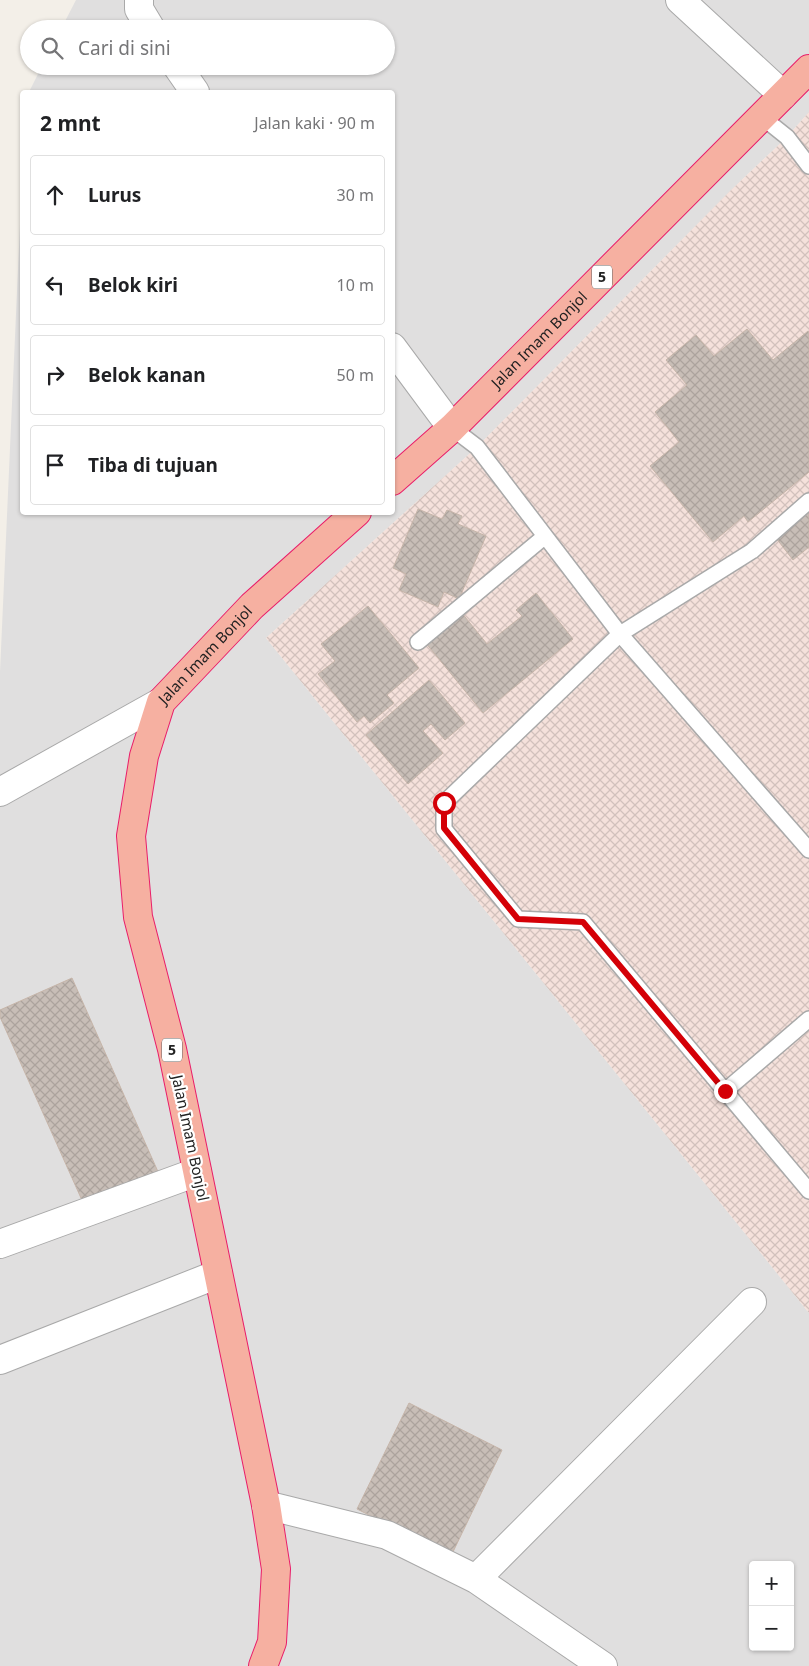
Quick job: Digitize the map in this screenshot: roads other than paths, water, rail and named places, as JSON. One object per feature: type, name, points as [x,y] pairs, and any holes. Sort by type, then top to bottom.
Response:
[{"type":"highway","name":"Jalan Imam Bonjol","points":[[395,478],[452,428],[809,70]]},
{"type":"highway","name":"Jalan Imam Bonjol","points":[[263,1666],[272,1642],[276,1569],[266,1505],[172,1049],[138,917],[131,836],[144,756],[161,702],[252,606],[354,515]]},
{"type":"street","points":[[139,0],[139,8],[146,20]]},
{"type":"street","points":[[680,0],[783,95]]},
{"type":"street","points":[[183,75],[194,90]]},
{"type":"street","points":[[395,351],[452,428]]},
{"type":"street","points":[[0,792],[161,702]]},
{"type":"street","points":[[0,1244],[197,1172]]},
{"type":"street","points":[[0,1360],[218,1274]]},
{"type":"street","points":[[476,1579],[752,1302]]},
{"type":"street","points":[[266,1505],[386,1535],[476,1579],[604,1666]]},
{"type":"lane","points":[[762,117],[787,137],[809,166]]},
{"type":"lane","points":[[452,428],[477,447],[620,634],[809,850]]},
{"type":"lane","points":[[809,501],[752,551],[620,634],[444,803],[444,828],[518,919],[583,922],[809,1191]]},
{"type":"lane","points":[[418,642],[544,537]]},
{"type":"lane","points":[[725,1091],[809,1019]]}]
